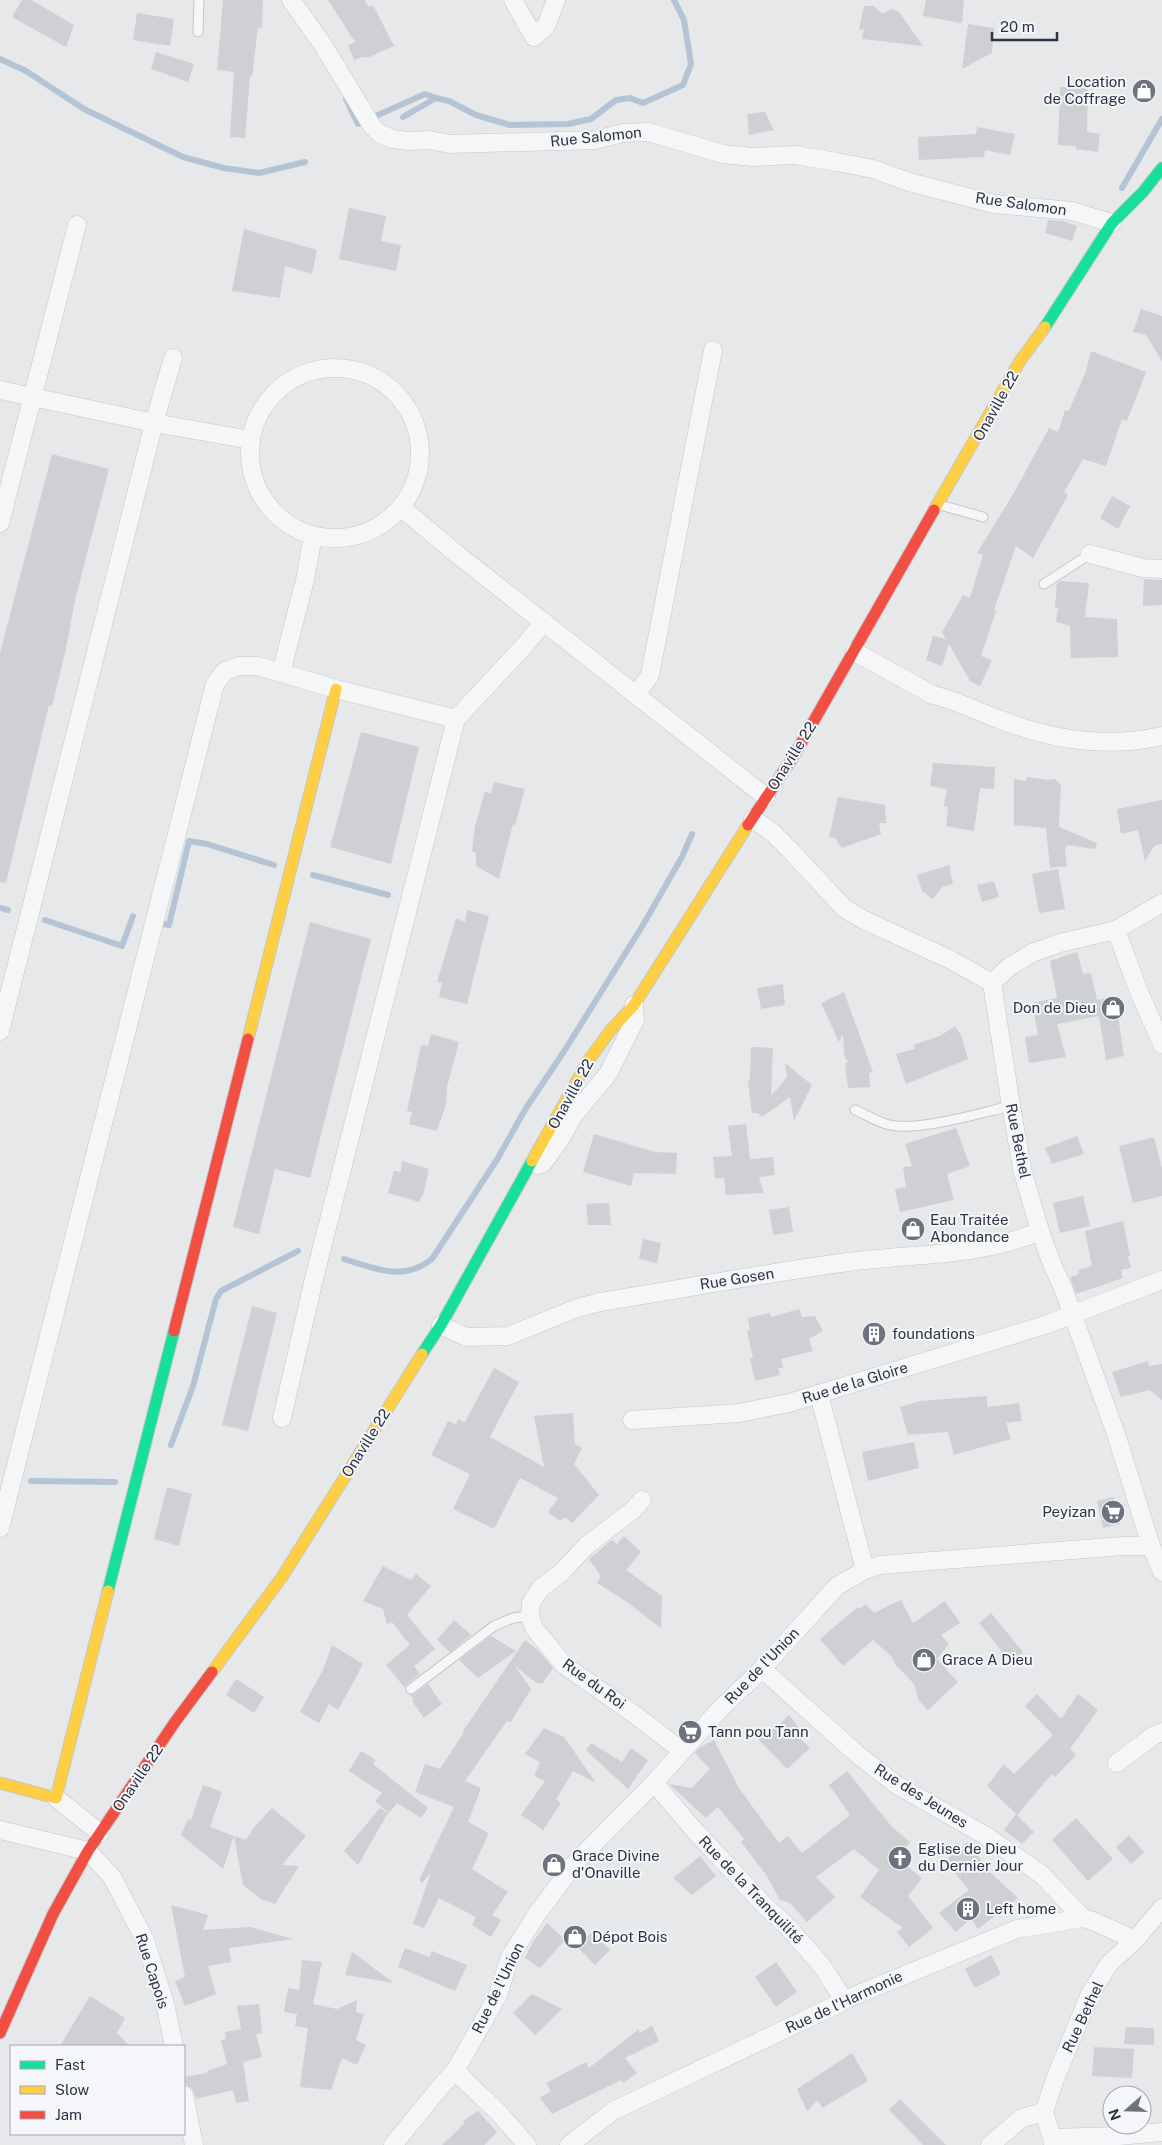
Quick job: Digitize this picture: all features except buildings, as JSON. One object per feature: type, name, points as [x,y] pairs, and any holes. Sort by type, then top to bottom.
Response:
[{"type":"street","name":"Rue Salomon","points":[[291,0],[324,46],[372,126],[380,134],[393,139],[408,141],[428,140],[450,144],[563,142],[595,140],[623,133],[648,132],[723,154],[753,157],[795,155],[837,162],[873,169],[909,182],[994,204],[1072,211],[1112,223]]},
{"type":"street","points":[[513,0],[534,37],[546,26],[556,0]]},
{"type":"street","name":"Onaville 22","points":[[0,2033],[53,1914],[88,1851],[176,1722],[282,1578],[441,1325],[588,1061],[610,1031],[634,1004],[795,754],[978,439],[1020,361],[1057,311],[1112,223],[1143,192],[1162,168]]},
{"type":"street","points":[[0,524],[77,225]]},
{"type":"street","points":[[637,694],[650,675],[713,350]]},
{"type":"street","points":[[0,1031],[154,422],[173,358]]},
{"type":"street","points":[[339,367],[370,375],[396,393],[414,419],[421,449],[416,480],[402,508],[377,529],[346,539],[313,536],[290,526],[271,510],[266,503],[257,489],[250,465],[250,440],[261,410],[281,387],[295,379],[308,372],[339,367]]},
{"type":"street","points":[[0,390],[250,440]]},
{"type":"street","points":[[402,508],[458,556],[637,694],[766,797]]},
{"type":"street","points":[[281,673],[305,580],[313,536]]},
{"type":"street","points":[[1090,554],[1143,568],[1162,569]]},
{"type":"street","points":[[282,1418],[313,1284],[456,719],[544,622]]},
{"type":"street","points":[[855,652],[933,695],[1002,721],[1042,733],[1114,743],[1162,736]]},
{"type":"street","points":[[0,1528],[215,684],[225,671],[239,666],[258,666],[456,719]]},
{"type":"street","points":[[56,1798],[336,688]]},
{"type":"street","points":[[753,819],[772,832],[790,849],[844,908],[864,920],[951,960],[992,983],[1009,967],[1032,953],[1060,943],[1116,930],[1162,903]]},
{"type":"street","points":[[1116,930],[1139,992],[1162,1044]]},
{"type":"street","name":"Rue Bethel","points":[[992,983],[1010,1106],[1023,1173],[1040,1231],[1073,1314],[1116,1434],[1151,1546],[1162,1572]]},
{"type":"street","points":[[530,1168],[543,1163],[560,1140],[573,1116],[587,1102],[608,1074],[635,1020],[634,1004]]},
{"type":"street","name":"Rue Gosen","points":[[441,1325],[466,1337],[508,1336],[578,1308],[600,1302],[843,1262],[990,1248],[1020,1240],[1040,1231]]},
{"type":"street","name":"Rue de la Gloire","points":[[632,1420],[739,1413],[789,1403],[1045,1325],[1162,1280]]},
{"type":"street","points":[[819,1394],[864,1570]]},
{"type":"street","points":[[530,1616],[531,1603],[541,1588],[562,1572],[586,1546],[633,1510],[642,1500]]},
{"type":"street","name":"Rue de l'Union","points":[[393,2145],[455,2071],[498,1995],[510,1957],[537,1914],[576,1863],[654,1784],[721,1708],[762,1669],[837,1586],[864,1570],[880,1565],[1123,1546],[1151,1546]]},
{"type":"street","name":"Rue du Roi","points":[[530,1616],[534,1628],[564,1665],[638,1717],[682,1751]]},
{"type":"street","name":"Rue des Jeunes","points":[[762,1669],[857,1754],[897,1785],[986,1836],[1041,1874],[1083,1918]]},
{"type":"street","points":[[1117,1763],[1162,1732]]},
{"type":"street","points":[[0,1783],[56,1798],[100,1833]]},
{"type":"street","name":"Rue de la Tranquilité","points":[[654,1784],[694,1831],[766,1907],[788,1927],[822,1966],[844,2000]]},
{"type":"street","points":[[0,1830],[88,1851]]},
{"type":"street","name":"Rue Capois","points":[[88,1851],[112,1877],[145,1940],[174,2045]]},
{"type":"street","name":"Rue Bethel","points":[[1044,2112],[1055,2079],[1090,1994],[1109,1964],[1135,1940],[1162,1908]]},
{"type":"street","points":[[1083,1918],[1135,1940]]},
{"type":"street","name":"Rue de l'Harmonie","points":[[569,2145],[613,2111],[703,2070],[844,2000],[1017,1929],[1083,1918]]},
{"type":"street","points":[[455,2071],[499,2113],[527,2145]]},
{"type":"street","points":[[185,2099],[194,2145]]},
{"type":"street","points":[[990,2145],[1022,2118],[1044,2112],[1053,2141],[1162,2132]]},
{"type":"lane","points":[[198,32],[199,0]]},
{"type":"lane","points":[[938,505],[983,517]]},
{"type":"lane","points":[[1044,584],[1090,554]]},
{"type":"lane","points":[[855,1110],[885,1124],[903,1127],[922,1125],[1010,1106]]},
{"type":"lane","points":[[411,1689],[494,1626],[512,1618],[530,1616]]},
{"type":"waterway","points":[[403,117],[436,98],[449,101],[476,115],[510,125],[568,124],[591,119],[616,100],[630,98],[643,103],[683,85],[691,64],[684,20],[674,0]]},
{"type":"waterway","points":[[0,59],[26,71],[84,109],[183,157],[224,168],[259,173],[305,162]]},
{"type":"waterway","points":[[346,99],[358,124],[425,94],[436,98]]},
{"type":"waterway","points":[[1122,188],[1162,119]]},
{"type":"waterway","points":[[344,1259],[378,1269],[400,1272],[421,1266],[432,1259],[498,1158],[526,1108],[563,1053],[643,925],[682,857],[692,834]]},
{"type":"waterway","points":[[164,924],[169,925],[189,841],[207,844],[274,865]]},
{"type":"waterway","points":[[313,875],[388,895]]},
{"type":"waterway","points":[[0,908],[8,910]]},
{"type":"waterway","points":[[45,920],[122,946],[133,916]]},
{"type":"waterway","points":[[171,1445],[193,1386],[216,1299],[221,1291],[298,1251]]},
{"type":"waterway","points":[[31,1481],[115,1482]]},
{"type":"traffic: fast","points":[[1045,327],[1112,223],[1143,192],[1162,168]]},
{"type":"traffic: fast","points":[[422,1354],[441,1325],[532,1161]]},
{"type":"traffic: fast","points":[[108,1591],[174,1331]]},
{"type":"traffic: slow","points":[[934,510],[1020,361],[1045,327]]},
{"type":"traffic: slow","points":[[248,1039],[336,689]]},
{"type":"traffic: slow","points":[[532,1161],[588,1061],[610,1031],[634,1005],[748,825]]},
{"type":"traffic: slow","points":[[212,1672],[282,1577],[422,1354]]},
{"type":"traffic: slow","points":[[0,1783],[56,1798],[108,1591]]},
{"type":"traffic: jam","points":[[748,825],[795,754],[934,510]]},
{"type":"traffic: jam","points":[[174,1331],[248,1039]]},
{"type":"traffic: jam","points":[[0,2033],[53,1914],[88,1851],[175,1722],[212,1672]]},
{"type":"place","name":"Location de Coffrage","points":[[1144,91]]},
{"type":"place","name":"Don de Dieu","points":[[1113,1008]]},
{"type":"place","name":"Eau Traitée Abondance","points":[[913,1229]]},
{"type":"place","name":"foundations","points":[[874,1334]]},
{"type":"place","name":"Peyizan","points":[[1113,1512]]},
{"type":"place","name":"Grace A Dieu","points":[[924,1660]]},
{"type":"place","name":"Tann pou Tann","points":[[690,1732]]},
{"type":"place","name":"Eglise de Dieu du Dernier Jour","points":[[900,1858]]},
{"type":"place","name":"Grace Divine d'Onaville","points":[[554,1865]]},
{"type":"place","name":"Left home","points":[[968,1909]]},
{"type":"place","name":"Dépot Bois","points":[[575,1937]]}]
